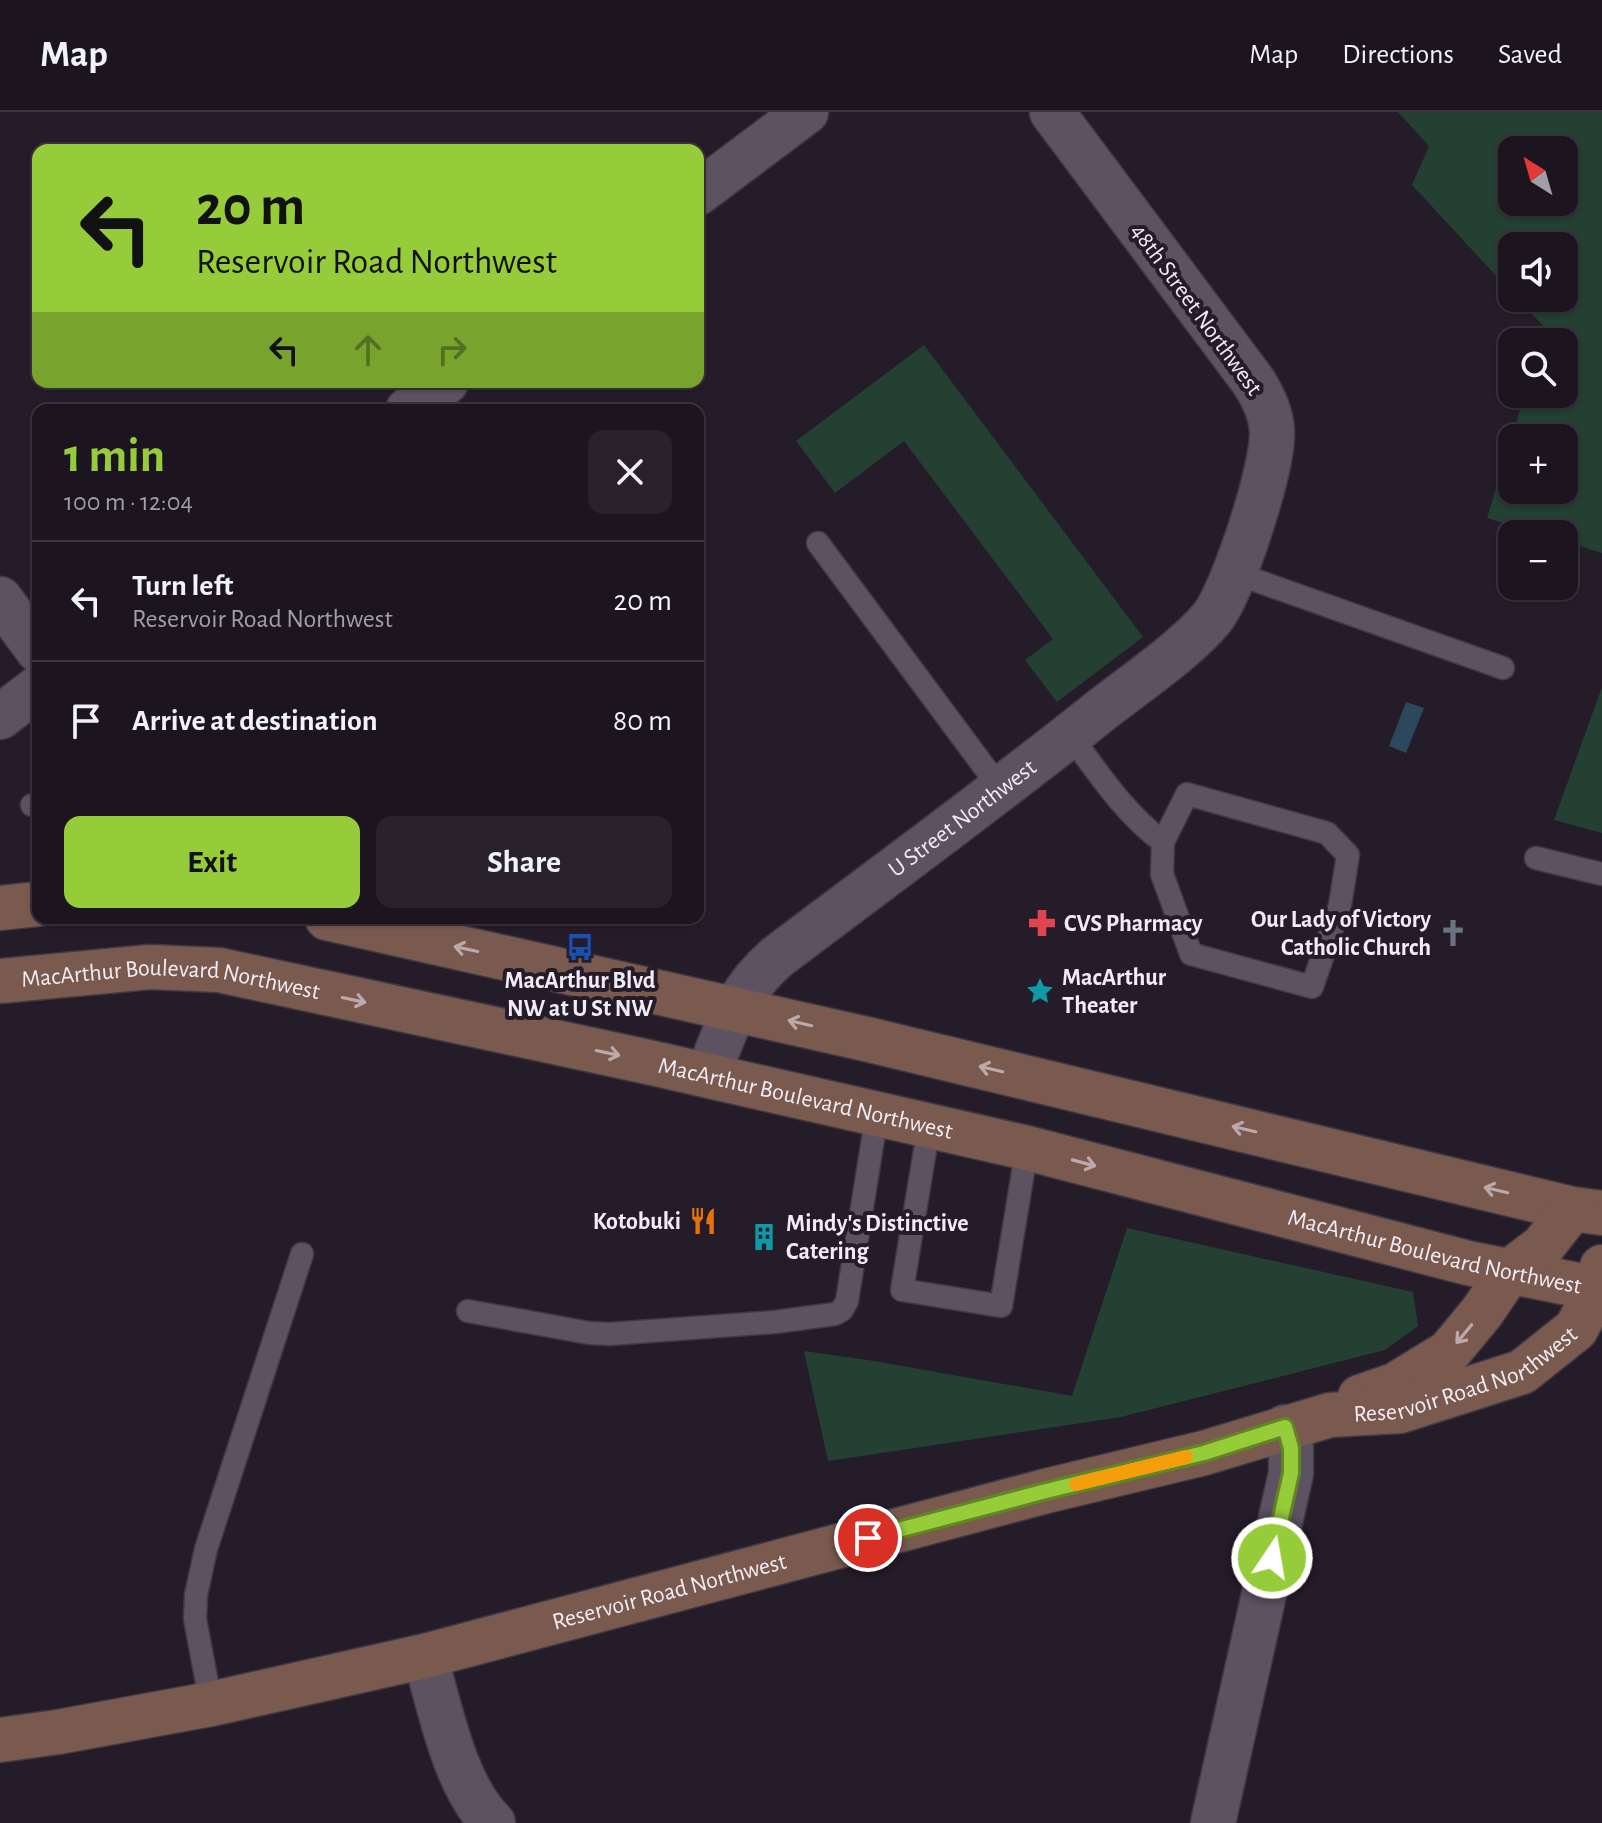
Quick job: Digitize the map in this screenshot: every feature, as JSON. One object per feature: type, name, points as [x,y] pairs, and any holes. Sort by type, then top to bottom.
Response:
[{"type":"main road","points":[[0,908],[32,905]]},
{"type":"main road","points":[[354,924],[734,1008],[1587,1211]]},
{"type":"main road","name":"MacArthur Boulevard Northwest","points":[[0,981],[150,967],[219,970],[708,1075],[1027,1148],[1468,1263],[1600,1282]]},
{"type":"main road","name":"Reservoir Road Northwest","points":[[1330,1415],[1352,1400],[1395,1385],[1449,1352],[1510,1271],[1587,1211]]},
{"type":"main road","name":"Reservoir Road Northwest","points":[[0,1740],[211,1704],[425,1656],[1046,1491],[1204,1453],[1330,1415],[1400,1411],[1522,1372],[1576,1329],[1600,1282]]},
{"type":"street","points":[[704,188],[806,112]]},
{"type":"street","name":"48th Street Northwest","points":[[1052,112],[1253,381],[1268,409],[1272,430],[1271,454],[1235,573]]},
{"type":"street","points":[[416,404],[438,388]]},
{"type":"street","name":"U Street Northwest","points":[[708,1075],[734,1008],[757,975],[1070,735],[1200,630],[1225,597],[1235,573]]},
{"type":"street","points":[[0,599],[32,642]]},
{"type":"street","points":[[0,717],[32,693]]},
{"type":"street","points":[[1213,1823],[1291,1473],[1291,1448],[1285,1427]]},
{"type":"street","points":[[425,1656],[462,1773],[479,1806],[493,1823]]},
{"type":"lane","points":[[818,543],[1000,788]]},
{"type":"lane","points":[[1235,573],[1503,668]]},
{"type":"lane","points":[[1070,735],[1110,788],[1148,831],[1163,842]]},
{"type":"lane","points":[[1187,794],[1327,833],[1348,855],[1340,905],[1312,987],[1191,954],[1162,874],[1163,842],[1187,794]]},
{"type":"lane","points":[[1536,858],[1602,874]]},
{"type":"lane","points":[[468,1311],[610,1334],[775,1322],[835,1314],[842,1310],[847,1301],[877,1114]]},
{"type":"lane","points":[[929,1126],[902,1290],[1001,1306],[1027,1148]]},
{"type":"lane","points":[[211,1704],[195,1619],[196,1595],[206,1549],[302,1254]]},
{"type":"green space","points":[[1398,112],[1602,112],[1602,553],[1578,545],[1578,520],[1498,521],[1487,518],[1498,482],[1498,504],[1578,504],[1578,424],[1516,424],[1521,408],[1578,408],[1578,328],[1545,328],[1530,312],[1578,312],[1578,232],[1498,232],[1498,278],[1412,185],[1429,146]]},
{"type":"green space","points":[[924,345],[1143,637],[1057,702],[1025,660],[1053,639],[904,441],[835,493],[796,441]]},
{"type":"green space","points":[[1602,687],[1602,833],[1554,820]]},
{"type":"green space","points":[[1127,1228],[1413,1292],[1418,1326],[1385,1350],[1121,1417],[828,1461],[804,1351],[1072,1396]]},
{"type":"water","points":[[1406,702],[1424,708],[1406,753],[1389,746]]},
{"type":"slow traffic","points":[[1076,1484],[1186,1457]]},
{"type":"place","name":"CVS Pharmacy","points":[[1042,923]]},
{"type":"place","name":"Our Lady of Victory Catholic Church","points":[[1453,933]]},
{"type":"place","name":"MacArthur Blvd NW at U St NW","points":[[580,947]]},
{"type":"place","name":"MacArthur Theater","points":[[1040,991]]},
{"type":"place","name":"Kotobuki","points":[[703,1221]]},
{"type":"place","name":"Mindy's Distinctive Catering","points":[[764,1237]]},
{"type":"route","points":[[868,1538],[1204,1453],[1285,1427],[1291,1448],[1291,1473],[1272,1558]]}]
